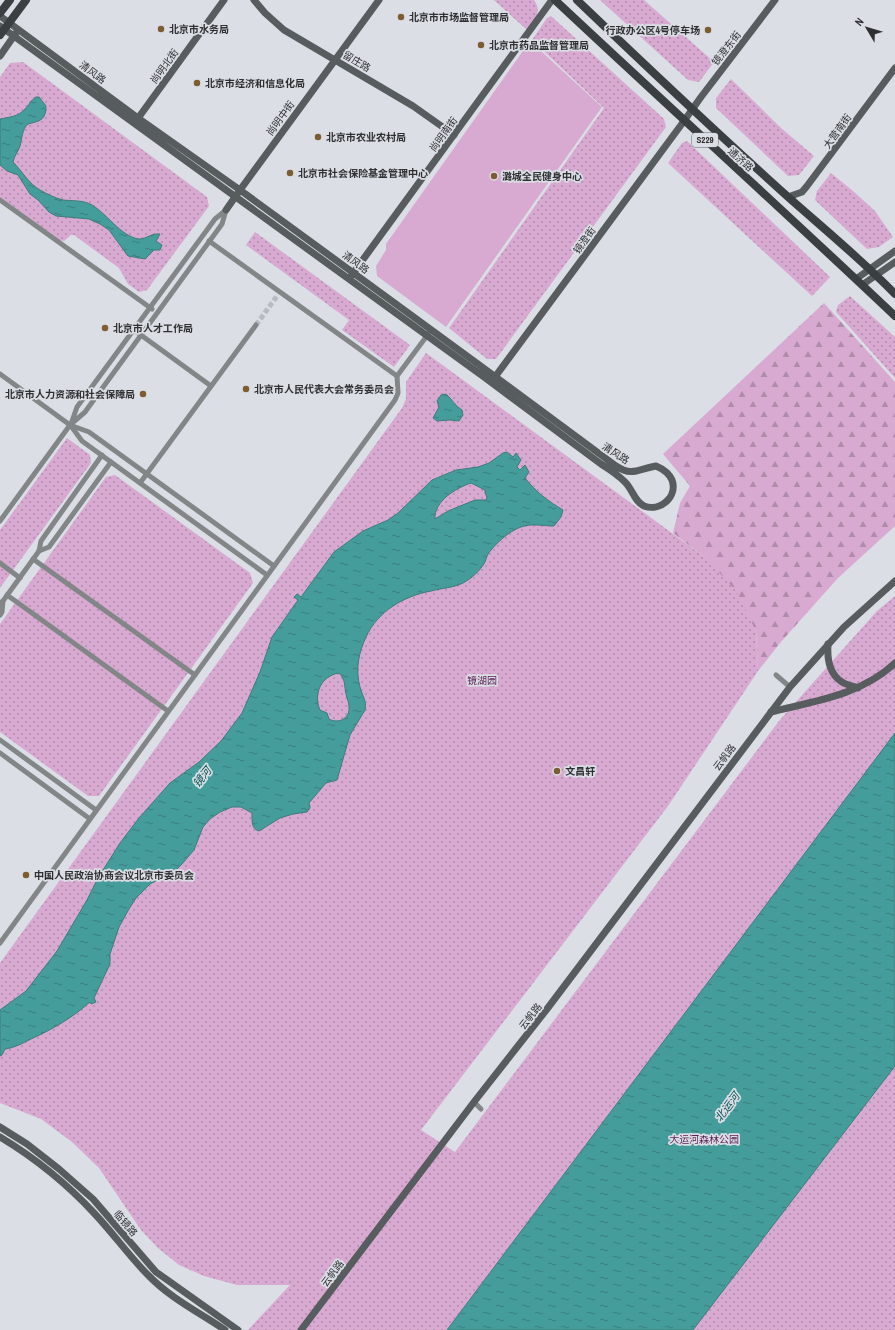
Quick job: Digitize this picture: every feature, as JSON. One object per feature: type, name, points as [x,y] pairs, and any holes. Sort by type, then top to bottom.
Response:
[{"type":"main road","points":[[0,14],[10,0]]},
{"type":"main road","points":[[3,28],[26,0]]},
{"type":"main road","name":"通济路","points":[[554,0],[895,316]]},
{"type":"main road","name":"通济路","points":[[576,0],[788,197],[870,269],[895,294]]},
{"type":"street","name":"尚明北街","points":[[136,121],[224,0]]},
{"type":"street","name":"留庄路","points":[[254,0],[265,13],[284,30],[413,106],[454,135]]},
{"type":"street","name":"尚明中街","points":[[226,210],[379,0]]},
{"type":"street","name":"尚明南街","points":[[351,276],[554,0]]},
{"type":"street","name":"镜澄东街","points":[[693,109],[775,0]]},
{"type":"street","name":"清风路","points":[[0,14],[3,28],[14,37],[240,190],[351,276]]},
{"type":"street","name":"清风路","points":[[3,28],[19,30],[236,196],[351,276],[493,380],[625,482],[632,491],[636,500],[642,505],[650,508],[660,507],[669,500],[674,490],[672,480],[666,471],[656,466],[635,472],[624,471],[493,380]]},
{"type":"street","points":[[0,56],[19,30]]},
{"type":"street","name":"大营南街","points":[[788,197],[802,192],[807,186],[895,68]]},
{"type":"street","name":"镜澄街","points":[[493,380],[693,109]]},
{"type":"street","points":[[0,200],[157,312]]},
{"type":"street","points":[[0,521],[70,425],[85,412],[222,224],[226,210]]},
{"type":"street","points":[[70,425],[77,407],[214,219],[226,210]]},
{"type":"street","points":[[209,241],[279,294],[397,376]]},
{"type":"street","points":[[856,279],[895,251]]},
{"type":"street","points":[[862,285],[895,262]]},
{"type":"street","points":[[140,483],[256,325]]},
{"type":"street","points":[[134,330],[211,386]]},
{"type":"street","points":[[0,943],[395,400],[398,393],[397,376],[429,333]]},
{"type":"street","points":[[0,374],[70,425],[89,432],[274,566]]},
{"type":"street","points":[[70,425],[82,441],[268,575]]},
{"type":"street","points":[[0,615],[2,612],[1,602],[8,595],[39,551],[41,541],[102,455]]},
{"type":"street","points":[[39,551],[49,547],[111,462]]},
{"type":"street","points":[[33,559],[194,675]]},
{"type":"street","points":[[0,563],[20,578]]},
{"type":"street","name":"云帆路","points":[[301,1330],[474,1102],[548,1010],[790,687],[844,627],[895,581]]},
{"type":"street","points":[[8,595],[168,711]]},
{"type":"street","points":[[828,644],[828,654],[834,674],[843,683],[858,688]]},
{"type":"street","points":[[771,712],[836,696],[858,688],[876,678],[895,663]]},
{"type":"street","points":[[776,676],[790,687]]},
{"type":"street","points":[[0,740],[96,810]]},
{"type":"street","points":[[0,753],[90,819]]},
{"type":"street","points":[[474,1102],[481,1109]]},
{"type":"street","name":"临镜路","points":[[0,1127],[27,1144],[59,1169],[93,1199],[156,1272],[238,1330]]},
{"type":"street","name":"临镜路","points":[[0,1137],[40,1163],[71,1190],[95,1214],[153,1280],[194,1310],[225,1330]]},
{"type":"green space","points":[[494,0],[534,0],[537,4],[538,12],[527,30]]},
{"type":"green space","points":[[600,0],[644,0],[714,62],[699,82],[688,80]]},
{"type":"green space","points":[[551,16],[664,119],[666,127],[496,359],[487,359],[449,328],[604,108],[532,40],[547,18]]},
{"type":"green space","name":"潞城全民健身中心","points":[[530,41],[602,107],[446,327],[377,276],[376,266],[386,250],[386,244]]},
{"type":"green space","points":[[23,62],[207,197],[209,206],[147,290],[139,292],[128,284],[119,268],[74,235],[71,235],[64,241],[59,240],[0,197],[0,77],[10,63]]},
{"type":"green space","points":[[731,79],[781,128],[814,156],[799,175],[788,176],[716,108],[716,98]]},
{"type":"green space","points":[[687,141],[830,277],[812,296],[668,163],[682,143]]},
{"type":"green space","points":[[831,173],[875,211],[893,237],[879,247],[867,249],[815,200],[817,191]]},
{"type":"green space","points":[[255,232],[410,345],[394,367],[342,330],[349,320],[246,245]]},
{"type":"green space","points":[[850,296],[895,337],[895,378],[836,312],[838,305]]},
{"type":"green space","points":[[824,303],[895,382],[895,526],[838,578],[780,643],[758,671],[756,631],[706,558],[673,533],[680,503],[690,486],[663,454]]},
{"type":"green space","name":"镜湖园","points":[[426,353],[706,558],[737,592],[756,631],[758,671],[668,806],[421,1130],[455,1152],[779,721],[877,611],[895,596],[895,1330],[248,1330],[290,1285],[237,1285],[204,1276],[179,1265],[158,1248],[141,1230],[99,1168],[72,1142],[41,1119],[0,1103],[0,963],[402,408],[406,399],[406,382]]},
{"type":"green space","points":[[67,438],[90,455],[91,463],[0,588],[0,530]]},
{"type":"green space","points":[[115,475],[250,573],[253,583],[99,796],[88,796],[0,732],[0,624],[106,477]]},
{"type":"water","points":[[36,97],[39,97],[46,106],[45,115],[41,120],[26,126],[13,162],[29,181],[40,190],[63,200],[80,201],[96,207],[126,234],[132,237],[142,239],[154,234],[160,234],[156,241],[162,245],[160,250],[154,250],[145,259],[128,256],[109,230],[89,219],[56,216],[49,212],[30,194],[18,175],[7,171],[0,165],[0,119],[19,114]]},
{"type":"water","points":[[446,394],[457,407],[462,410],[463,415],[459,421],[437,421],[433,418],[439,407],[437,401],[441,395]]},
{"type":"water","name":"镜河","points":[[507,452],[513,457],[516,453],[521,460],[517,467],[520,470],[525,465],[529,472],[525,478],[533,488],[563,510],[561,517],[554,526],[529,525],[516,529],[494,546],[476,574],[463,583],[421,593],[402,601],[385,612],[371,628],[361,649],[358,661],[358,674],[360,687],[365,701],[365,710],[350,735],[337,780],[326,783],[309,803],[310,808],[307,812],[280,818],[259,831],[253,826],[252,813],[241,807],[232,807],[220,812],[210,819],[203,827],[194,850],[182,864],[177,869],[150,884],[136,898],[129,909],[119,927],[110,954],[110,964],[94,998],[96,1002],[91,1004],[90,1002],[62,1023],[47,1031],[12,1048],[5,1049],[0,1056],[0,1010],[26,991],[57,951],[98,878],[120,843],[139,818],[170,783],[199,762],[221,741],[242,713],[260,672],[272,637],[298,600],[294,597],[297,594],[301,597],[334,552],[363,531],[388,520],[398,513],[432,480],[456,470],[478,467],[489,463],[503,453]],"holes":[[[471,483],[485,490],[487,497],[486,500],[475,500],[448,511],[435,519],[438,506],[442,501],[459,488]],[[339,673],[344,681],[349,711],[348,715],[343,719],[336,721],[329,719],[327,713],[320,710],[317,698],[323,682],[327,678]]]},
{"type":"water","name":"北运河","points":[[895,733],[895,1066],[693,1330],[447,1330]]},
{"type":"tunnel","points":[[256,325],[277,296]]},
{"type":"place","name":"北京市市场监督管理局","points":[[401,17]]},
{"type":"place","name":"北京市水务局","points":[[161,29]]},
{"type":"place","name":"行政办公区4号停车场","points":[[708,30]]},
{"type":"place","name":"北京市药品监督管理局","points":[[481,45]]},
{"type":"place","name":"北京市经济和信息化局","points":[[197,83]]},
{"type":"place","name":"北京市农业农村局","points":[[318,137]]},
{"type":"place","name":"北京市社会保险基金管理中心","points":[[290,173]]},
{"type":"place","name":"潞城全民健身中心","points":[[494,176]]},
{"type":"place","name":"北京市人才工作局","points":[[105,328]]},
{"type":"place","name":"北京市人民代表大会常务委员会","points":[[246,389]]},
{"type":"place","name":"北京市人力资源和社会保障局","points":[[143,394]]},
{"type":"place","name":"文昌轩","points":[[557,771]]},
{"type":"place","name":"中国人民政治协商会议北京市委员会","points":[[26,875]]},
{"type":"park label","name":"大运河森林公园","points":[[704,1139]]}]
